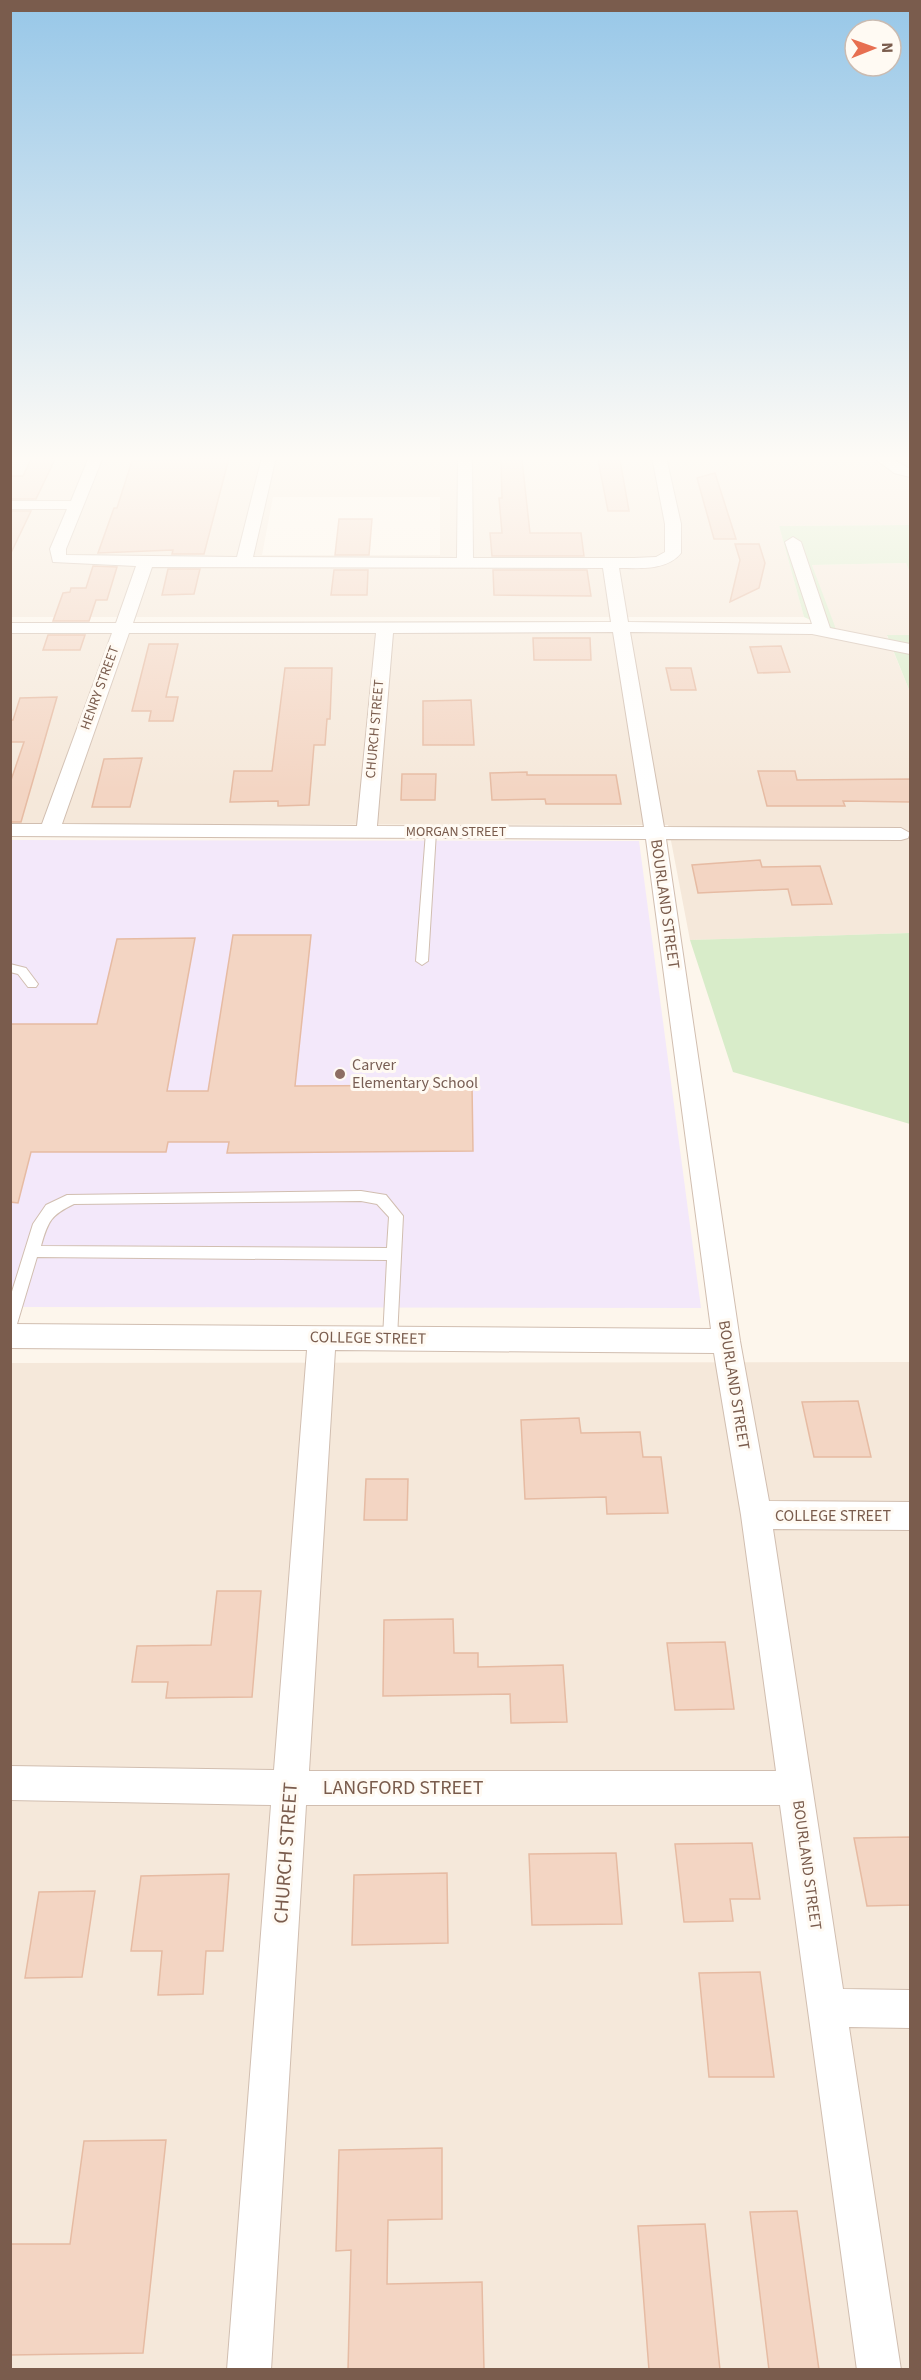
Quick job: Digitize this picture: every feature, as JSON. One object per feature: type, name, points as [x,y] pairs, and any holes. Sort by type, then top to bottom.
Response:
[{"type":"street","name":"HENRY STREET","points":[[50,830],[122,628],[131,610],[143,568]]},
{"type":"street","name":"BOURLAND STREET","points":[[611,568],[655,833],[726,1341],[756,1515],[879,2370]]},
{"type":"street","points":[[802,568],[823,631]]},
{"type":"street","name":"CHURCH STREET","points":[[366,832],[385,627]]},
{"type":"street","points":[[10,628],[763,627],[823,631],[910,649]]},
{"type":"street","name":"MORGAN STREET","points":[[10,830],[901,834]]},
{"type":"street","name":"COLLEGE STREET","points":[[10,1336],[726,1341]]},
{"type":"street","name":"CHURCH STREET","points":[[249,2370],[322,1337]]},
{"type":"street","name":"COLLEGE STREET","points":[[756,1515],[910,1516]]},
{"type":"street","name":"LANGFORD STREET","points":[[10,1782],[290,1788],[796,1788]]},
{"type":"street","points":[[828,2008],[910,2009]]},
{"type":"lane","points":[[422,961],[431,832]]},
{"type":"lane","points":[[10,968],[22,971],[32,984]]},
{"type":"lane","points":[[10,1324],[40,1224],[51,1209],[72,1199],[361,1196],[381,1199],[396,1216],[390,1338]]},
{"type":"lane","points":[[31,1251],[394,1254]]},
{"type":"shaded area","points":[[11,568],[791,568],[804,617],[11,617]]},
{"type":"shaded area","points":[[813,568],[908,568],[910,573],[910,635],[887,636],[910,692],[910,933],[690,940],[668,825],[11,824],[11,633],[836,632]]},
{"type":"shaded area","name":"Carver Elementary School","points":[[11,840],[639,841],[701,1308],[11,1307]]},
{"type":"shaded area","points":[[910,1362],[910,2369],[11,2369],[10,1363]]},
{"type":"green space","points":[[791,568],[813,568],[837,632],[804,617]]},
{"type":"green space","points":[[887,635],[910,635],[910,692]]},
{"type":"green space","points":[[910,933],[910,1124],[733,1072],[690,940]]},
{"type":"building","points":[[92,568],[117,568],[107,600],[96,600],[89,621],[53,621],[63,593],[70,592],[71,588],[86,588]]},
{"type":"building","points":[[738,568],[764,568],[759,588],[730,602]]},
{"type":"building","points":[[168,569],[200,569],[194,594],[162,595]]},
{"type":"building","points":[[334,570],[368,570],[367,595],[331,595]]},
{"type":"building","points":[[493,570],[587,570],[591,596],[494,595]]},
{"type":"building","points":[[48,635],[85,635],[80,650],[43,650]]},
{"type":"building","points":[[533,638],[590,638],[591,660],[534,660]]},
{"type":"building","points":[[149,644],[178,644],[166,697],[178,697],[173,721],[149,721],[151,711],[132,711]]},
{"type":"building","points":[[781,646],[790,672],[758,673],[750,647]]},
{"type":"building","points":[[285,668],[332,668],[330,719],[327,719],[325,745],[314,745],[309,805],[278,806],[278,801],[230,802],[234,771],[272,771]]},
{"type":"building","points":[[666,668],[691,668],[696,690],[671,690]]},
{"type":"building","points":[[57,697],[21,822],[10,822],[10,783],[24,742],[10,742],[10,720],[13,720],[20,698]]},
{"type":"building","points":[[471,700],[474,745],[423,745],[423,701]]},
{"type":"building","points":[[142,758],[130,807],[92,807],[104,759]]},
{"type":"building","points":[[758,771],[795,771],[797,780],[910,779],[910,802],[843,801],[845,806],[767,806]]},
{"type":"building","points":[[527,772],[527,775],[616,775],[621,804],[546,804],[545,799],[492,800],[490,773]]},
{"type":"building","points":[[402,774],[436,774],[435,800],[401,800]]},
{"type":"building","points":[[760,860],[762,867],[820,866],[832,904],[792,905],[788,889],[698,893],[692,865]]},
{"type":"building","points":[[233,935],[311,935],[295,1086],[472,1085],[473,1151],[227,1153],[229,1142],[168,1142],[166,1152],[31,1152],[18,1203],[10,1202],[10,1024],[97,1024],[117,939],[195,938],[167,1091],[208,1091]]},
{"type":"building","points":[[858,1401],[871,1457],[814,1457],[802,1402]]},
{"type":"building","points":[[579,1418],[581,1433],[640,1432],[643,1457],[661,1457],[668,1513],[607,1514],[606,1497],[525,1499],[521,1420]]},
{"type":"building","points":[[366,1479],[408,1479],[407,1520],[364,1520]]},
{"type":"building","points":[[217,1591],[261,1591],[252,1697],[166,1698],[168,1682],[132,1682],[137,1646],[211,1645]]},
{"type":"building","points":[[453,1619],[454,1653],[478,1653],[478,1667],[563,1665],[567,1722],[511,1723],[510,1694],[383,1696],[384,1620]]},
{"type":"building","points":[[725,1642],[734,1709],[675,1710],[667,1643]]},
{"type":"building","points":[[910,1837],[910,1905],[867,1906],[854,1838]]},
{"type":"building","points":[[752,1843],[760,1899],[730,1899],[733,1921],[684,1922],[675,1844]]},
{"type":"building","points":[[616,1853],[622,1924],[532,1925],[529,1854]]},
{"type":"building","points":[[447,1873],[448,1943],[352,1945],[354,1875]]},
{"type":"building","points":[[229,1874],[223,1951],[206,1951],[203,1994],[158,1995],[162,1951],[131,1951],[141,1876]]},
{"type":"building","points":[[95,1891],[82,1977],[25,1978],[39,1892]]},
{"type":"building","points":[[760,1972],[774,2077],[709,2077],[699,1973]]},
{"type":"building","points":[[166,2140],[143,2353],[10,2355],[10,2244],[70,2244],[84,2141]]},
{"type":"building","points":[[442,2148],[442,2219],[388,2220],[387,2284],[482,2282],[484,2370],[348,2370],[351,2250],[336,2251],[339,2150]]},
{"type":"building","points":[[797,2211],[819,2370],[769,2370],[750,2212]]},
{"type":"building","points":[[705,2224],[720,2370],[649,2370],[638,2226]]},
{"type":"place","name":"Carver Elementary School","points":[[340,1074]]}]
